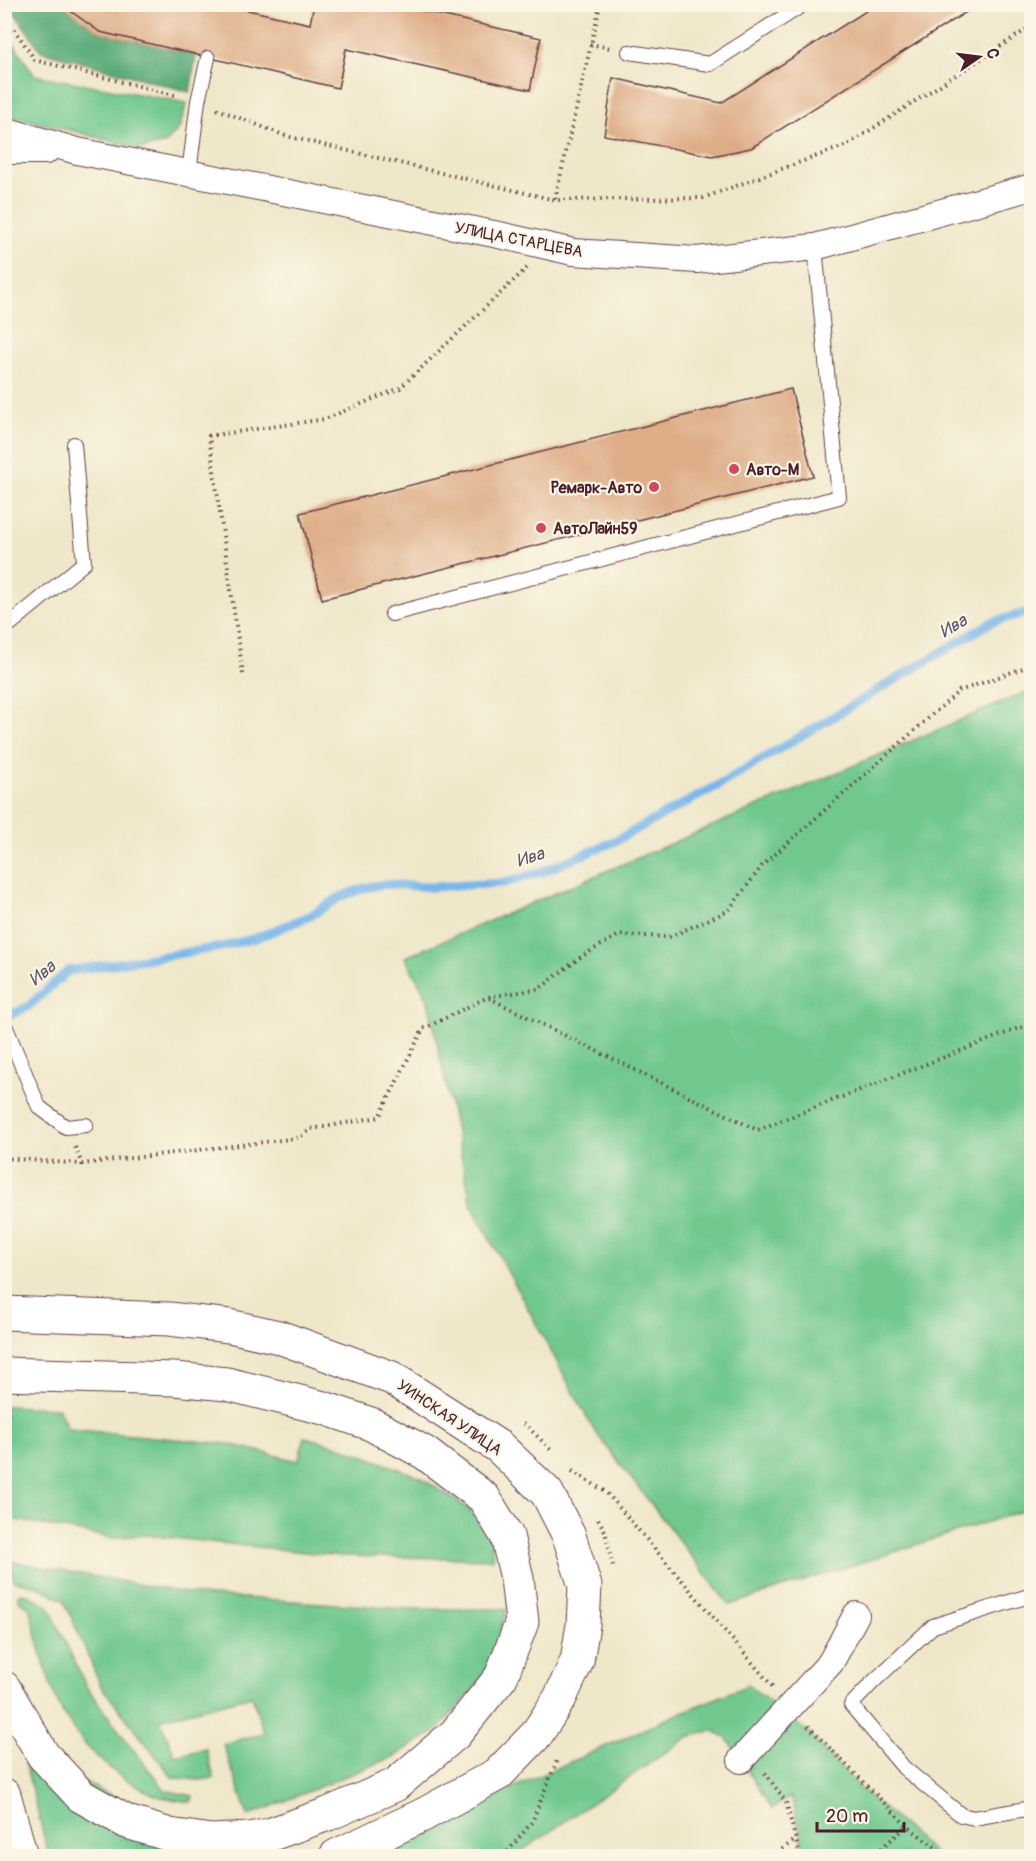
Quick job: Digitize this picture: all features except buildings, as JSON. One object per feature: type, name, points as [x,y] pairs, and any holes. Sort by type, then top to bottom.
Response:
[{"type":"main road","name":"УИНСКАЯ УЛИЦА","points":[[4,1313],[169,1319],[229,1326],[279,1337],[392,1378],[500,1447],[547,1493],[569,1536],[585,1586],[583,1625],[577,1661],[560,1698],[528,1743],[498,1774],[423,1815],[336,1857]]},
{"type":"main road","points":[[4,1374],[174,1379],[227,1384],[324,1407],[371,1424],[424,1453],[484,1498],[507,1536],[517,1578],[522,1622],[501,1677],[455,1734],[395,1785],[328,1814],[269,1835],[250,1839],[212,1841],[170,1835],[127,1821],[81,1796],[43,1755],[4,1688]]},
{"type":"main road","points":[[4,1795],[21,1857]]},
{"type":"street","points":[[4,130],[77,151]]},
{"type":"street","points":[[4,151],[77,151]]},
{"type":"street","name":"УЛИЦА СТАРЦЕВА","points":[[77,151],[573,252],[697,260],[815,247],[1032,187]]},
{"type":"street","points":[[744,1757],[831,1662],[856,1615]]},
{"type":"lane","points":[[629,52],[710,64],[804,4]]},
{"type":"lane","points":[[189,172],[198,101],[208,58]]},
{"type":"lane","points":[[392,614],[839,497],[815,247]]},
{"type":"lane","points":[[4,629],[84,563],[74,444]]},
{"type":"lane","points":[[4,1023],[39,1107],[66,1127],[86,1125]]},
{"type":"lane","points":[[1032,1595],[933,1626],[874,1680],[851,1705],[904,1768],[961,1815],[974,1818],[1032,1808]]},
{"type":"path","points":[[555,200],[600,6],[595,4]]},
{"type":"path","points":[[4,14],[35,60],[198,101],[286,135],[555,200],[703,198],[847,145],[1032,26]]},
{"type":"path","points":[[243,674],[210,436],[324,419],[400,387],[549,247]]},
{"type":"path","points":[[4,1158],[82,1164],[298,1138],[312,1129],[379,1117],[423,1029],[488,997],[539,989],[582,956],[619,935],[669,937],[728,911],[762,866],[959,691],[1032,665]]},
{"type":"path","points":[[488,997],[757,1130],[1032,1023]]},
{"type":"path","points":[[66,1127],[82,1164]]},
{"type":"path","points":[[572,1471],[606,1492],[810,1729],[907,1826],[947,1857]]},
{"type":"path","points":[[744,1757],[769,1777],[786,1802],[800,1857]]},
{"type":"path","points":[[872,1857],[907,1826]]},
{"type":"path","points":[[772,1857],[795,1840]]},
{"type":"green space","points":[[9,5],[65,5],[100,32],[196,55],[190,92],[41,51]]},
{"type":"green space","points":[[4,29],[34,75],[187,103],[179,128],[166,143],[140,149],[5,115]]},
{"type":"green space","points":[[1031,690],[1031,1508],[729,1605],[594,1430],[472,1206],[428,1000],[405,957]]},
{"type":"green space","points":[[5,1406],[58,1408],[68,1429],[229,1444],[298,1461],[305,1437],[338,1446],[420,1477],[469,1509],[491,1540],[493,1559],[341,1556],[145,1535],[112,1538],[5,1518]]},
{"type":"green space","points":[[9,1561],[197,1595],[413,1609],[507,1609],[500,1634],[507,1638],[508,1649],[438,1730],[393,1757],[248,1816],[223,1744],[264,1733],[252,1696],[160,1719],[175,1756],[206,1749],[214,1778],[199,1780],[173,1778],[101,1686],[64,1600],[35,1585],[14,1581]]},
{"type":"green space","points":[[22,1593],[49,1607],[87,1688],[165,1790],[193,1796],[191,1802],[155,1795],[138,1787],[106,1765],[79,1737],[58,1704],[29,1606],[20,1602],[18,1595]]},
{"type":"green space","points":[[748,1685],[809,1733],[859,1787],[938,1856],[806,1856],[791,1796],[772,1809],[726,1737],[713,1731],[688,1737],[517,1856],[360,1856],[678,1714]]},
{"type":"green space","points":[[41,1760],[231,1856],[49,1856],[25,1763]]},
{"type":"waterway","name":"Ива","points":[[4,1018],[29,1006],[68,971],[221,947],[256,938],[310,916],[340,897],[364,888],[386,884],[431,887],[504,883],[542,872],[613,842],[717,786],[992,622],[1032,611]]},
{"type":"place","name":"Авто-М","points":[[734,469]]},
{"type":"place","name":"Ремарк-Авто","points":[[654,487]]},
{"type":"place","name":"АвтоЛайн59","points":[[541,528]]}]
